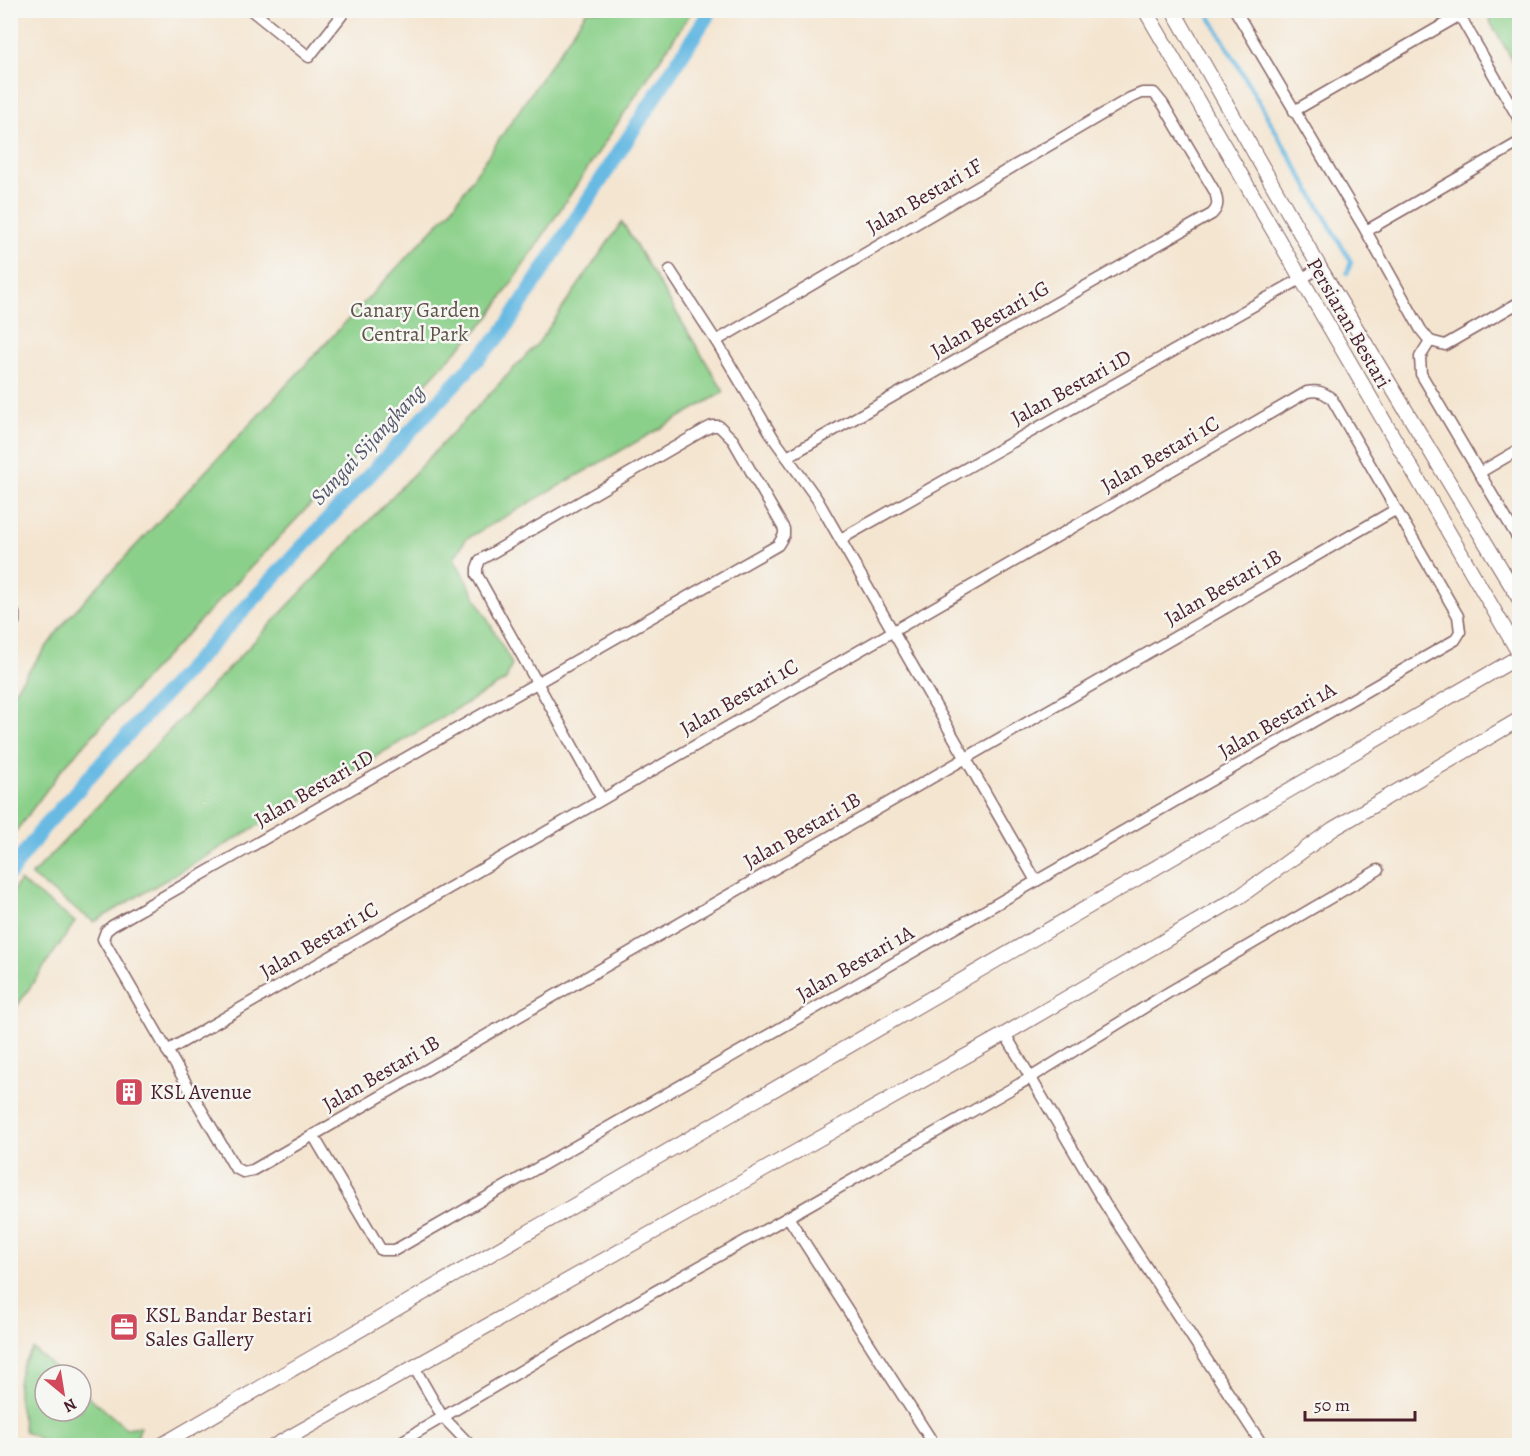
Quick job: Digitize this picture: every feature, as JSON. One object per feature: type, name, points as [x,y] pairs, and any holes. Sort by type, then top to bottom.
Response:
[{"type":"street","points":[[251,10],[309,57],[346,10]]},
{"type":"street","name":"Persiaran Bestari","points":[[1145,10],[1520,655]]},
{"type":"street","name":"Persiaran Bestari","points":[[1173,10],[1320,268],[1520,600]]},
{"type":"street","points":[[1235,10],[1366,231],[1421,330],[1430,341],[1445,345],[1520,302]]},
{"type":"street","points":[[1294,111],[1464,13],[1520,121]]},
{"type":"street","name":"Jalan Bestari 1F","points":[[716,341],[1142,93],[1154,93],[1163,104],[1215,192],[1218,201],[1217,208],[1212,214]]},
{"type":"street","points":[[1366,231],[1520,142]]},
{"type":"street","name":"Jalan Bestari 1G","points":[[787,457],[1212,214]]},
{"type":"street","name":"Jalan Bestari 1D","points":[[841,539],[1320,268]]},
{"type":"street","points":[[670,270],[716,341],[748,397],[817,499],[841,539],[1036,881]]},
{"type":"street","points":[[1430,341],[1420,357],[1421,374],[1520,542]]},
{"type":"street","name":"Jalan Bestari 1C","points":[[167,1051],[1307,392],[1316,390],[1332,399],[1395,510]]},
{"type":"street","name":"Jalan Bestari 1D","points":[[167,1051],[103,939],[106,931],[778,545],[784,535],[784,529],[726,431],[719,426],[712,426],[704,430],[480,560],[477,575],[536,684]]},
{"type":"street","points":[[1479,473],[1520,449]]},
{"type":"street","name":"Jalan Bestari 1A","points":[[313,1135],[381,1250],[395,1250],[1455,640],[1461,632],[1458,616],[1395,510]]},
{"type":"street","name":"Jalan Bestari 1B","points":[[167,1051],[235,1168],[243,1172],[253,1170],[1395,510]]},
{"type":"street","points":[[10,607],[14,613],[14,622],[10,626]]},
{"type":"street","points":[[159,1446],[1520,655]]},
{"type":"street","points":[[536,684],[602,799]]},
{"type":"street","points":[[274,1446],[1005,1034],[1239,897],[1333,829],[1520,719]]},
{"type":"street","points":[[394,1446],[441,1416],[654,1292],[1030,1078],[1180,986],[1378,870]]},
{"type":"street","points":[[1005,1034],[1105,1204],[1263,1446]]},
{"type":"street","points":[[788,1217],[935,1446]]},
{"type":"street","points":[[414,1367],[441,1416],[471,1446]]},
{"type":"green space","name":"Canary Garden Central Park","points":[[587,11],[692,11],[489,317],[149,674],[62,769],[11,838],[11,695],[67,619],[451,210]]},
{"type":"green space","points":[[1505,11],[1519,11],[1519,71],[1489,20]]},
{"type":"green space","points":[[622,222],[724,392],[466,539],[454,558],[512,664],[506,680],[94,922],[31,876],[539,342]]},
{"type":"green space","points":[[20,881],[75,922],[11,1015],[11,893]]},
{"type":"green space","points":[[33,1349],[49,1363],[33,1363],[33,1423],[93,1423],[93,1400],[126,1428],[140,1426],[136,1445],[53,1445],[25,1432],[18,1389],[21,1369]]},
{"type":"waterway","name":"Sungai Sijangkang","points":[[10,873],[43,828],[151,709],[502,333],[711,10]]},
{"type":"waterway","points":[[1206,10],[1351,262],[1347,273]]},
{"type":"place","name":"KSL Avenue","points":[[129,1092]]},
{"type":"place","name":"KSL Bandar Bestari Sales Gallery","points":[[124,1327]]}]
